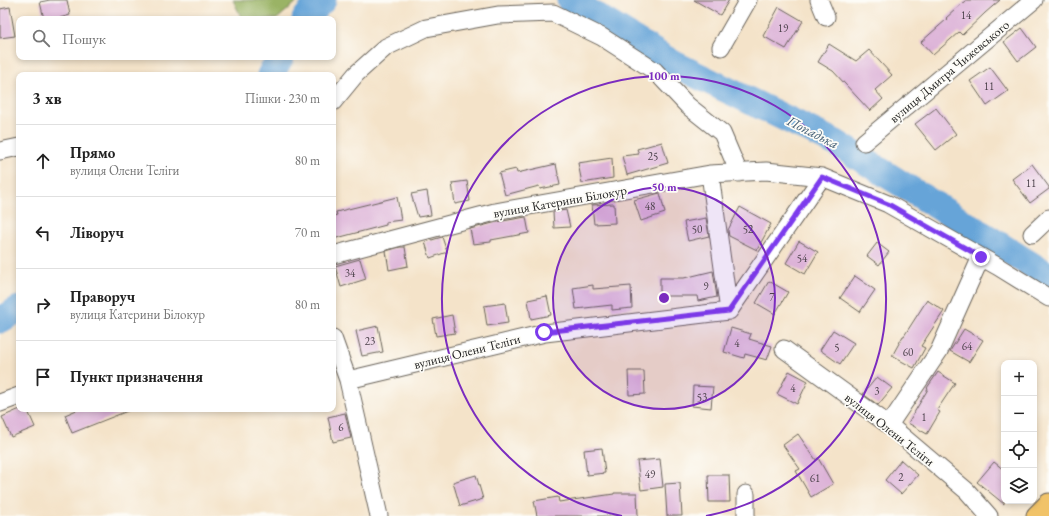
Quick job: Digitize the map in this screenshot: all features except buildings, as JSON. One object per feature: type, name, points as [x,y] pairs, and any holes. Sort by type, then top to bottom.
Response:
[{"type":"main road","points":[[1037,516],[1049,504]]},
{"type":"street","points":[[721,47],[748,0]]},
{"type":"street","points":[[819,0],[826,17]]},
{"type":"street","name":"вулиця Дмитра Чижевського","points":[[864,142],[1034,0]]},
{"type":"street","points":[[336,98],[356,74],[386,47],[426,28],[498,15],[553,13],[602,37],[655,71],[688,106],[722,133],[739,172]]},
{"type":"street","points":[[0,151],[16,148]]},
{"type":"street","name":"вулиця Катерини Білокур","points":[[336,254],[495,212],[710,174],[766,171],[822,177],[888,204],[1049,298]]},
{"type":"street","points":[[710,174],[729,311]]},
{"type":"street","points":[[729,311],[822,177]]},
{"type":"street","points":[[1032,234],[1049,218]]},
{"type":"street","points":[[889,424],[939,351],[981,257]]},
{"type":"street","name":"вулиця Олени Теліги","points":[[348,380],[544,332],[729,311]]},
{"type":"street","points":[[336,346],[348,380],[378,516]]},
{"type":"street","name":"вулиця Олени Теліги","points":[[784,349],[889,424],[967,491],[989,516]]},
{"type":"street","points":[[0,403],[16,397]]},
{"type":"street","points":[[746,494],[746,516]]},
{"type":"green space","points":[[233,0],[299,0],[280,16],[241,16]]},
{"type":"waterway","points":[[307,16],[323,0]]},
{"type":"waterway","name":"Попадька","points":[[570,0],[674,64],[836,143],[1049,276]]},
{"type":"waterway","points":[[272,72],[279,60]]},
{"type":"waterway","points":[[0,320],[16,311]]},
{"type":"route","points":[[544,332],[729,311],[822,177],[888,204],[981,257]]}]
